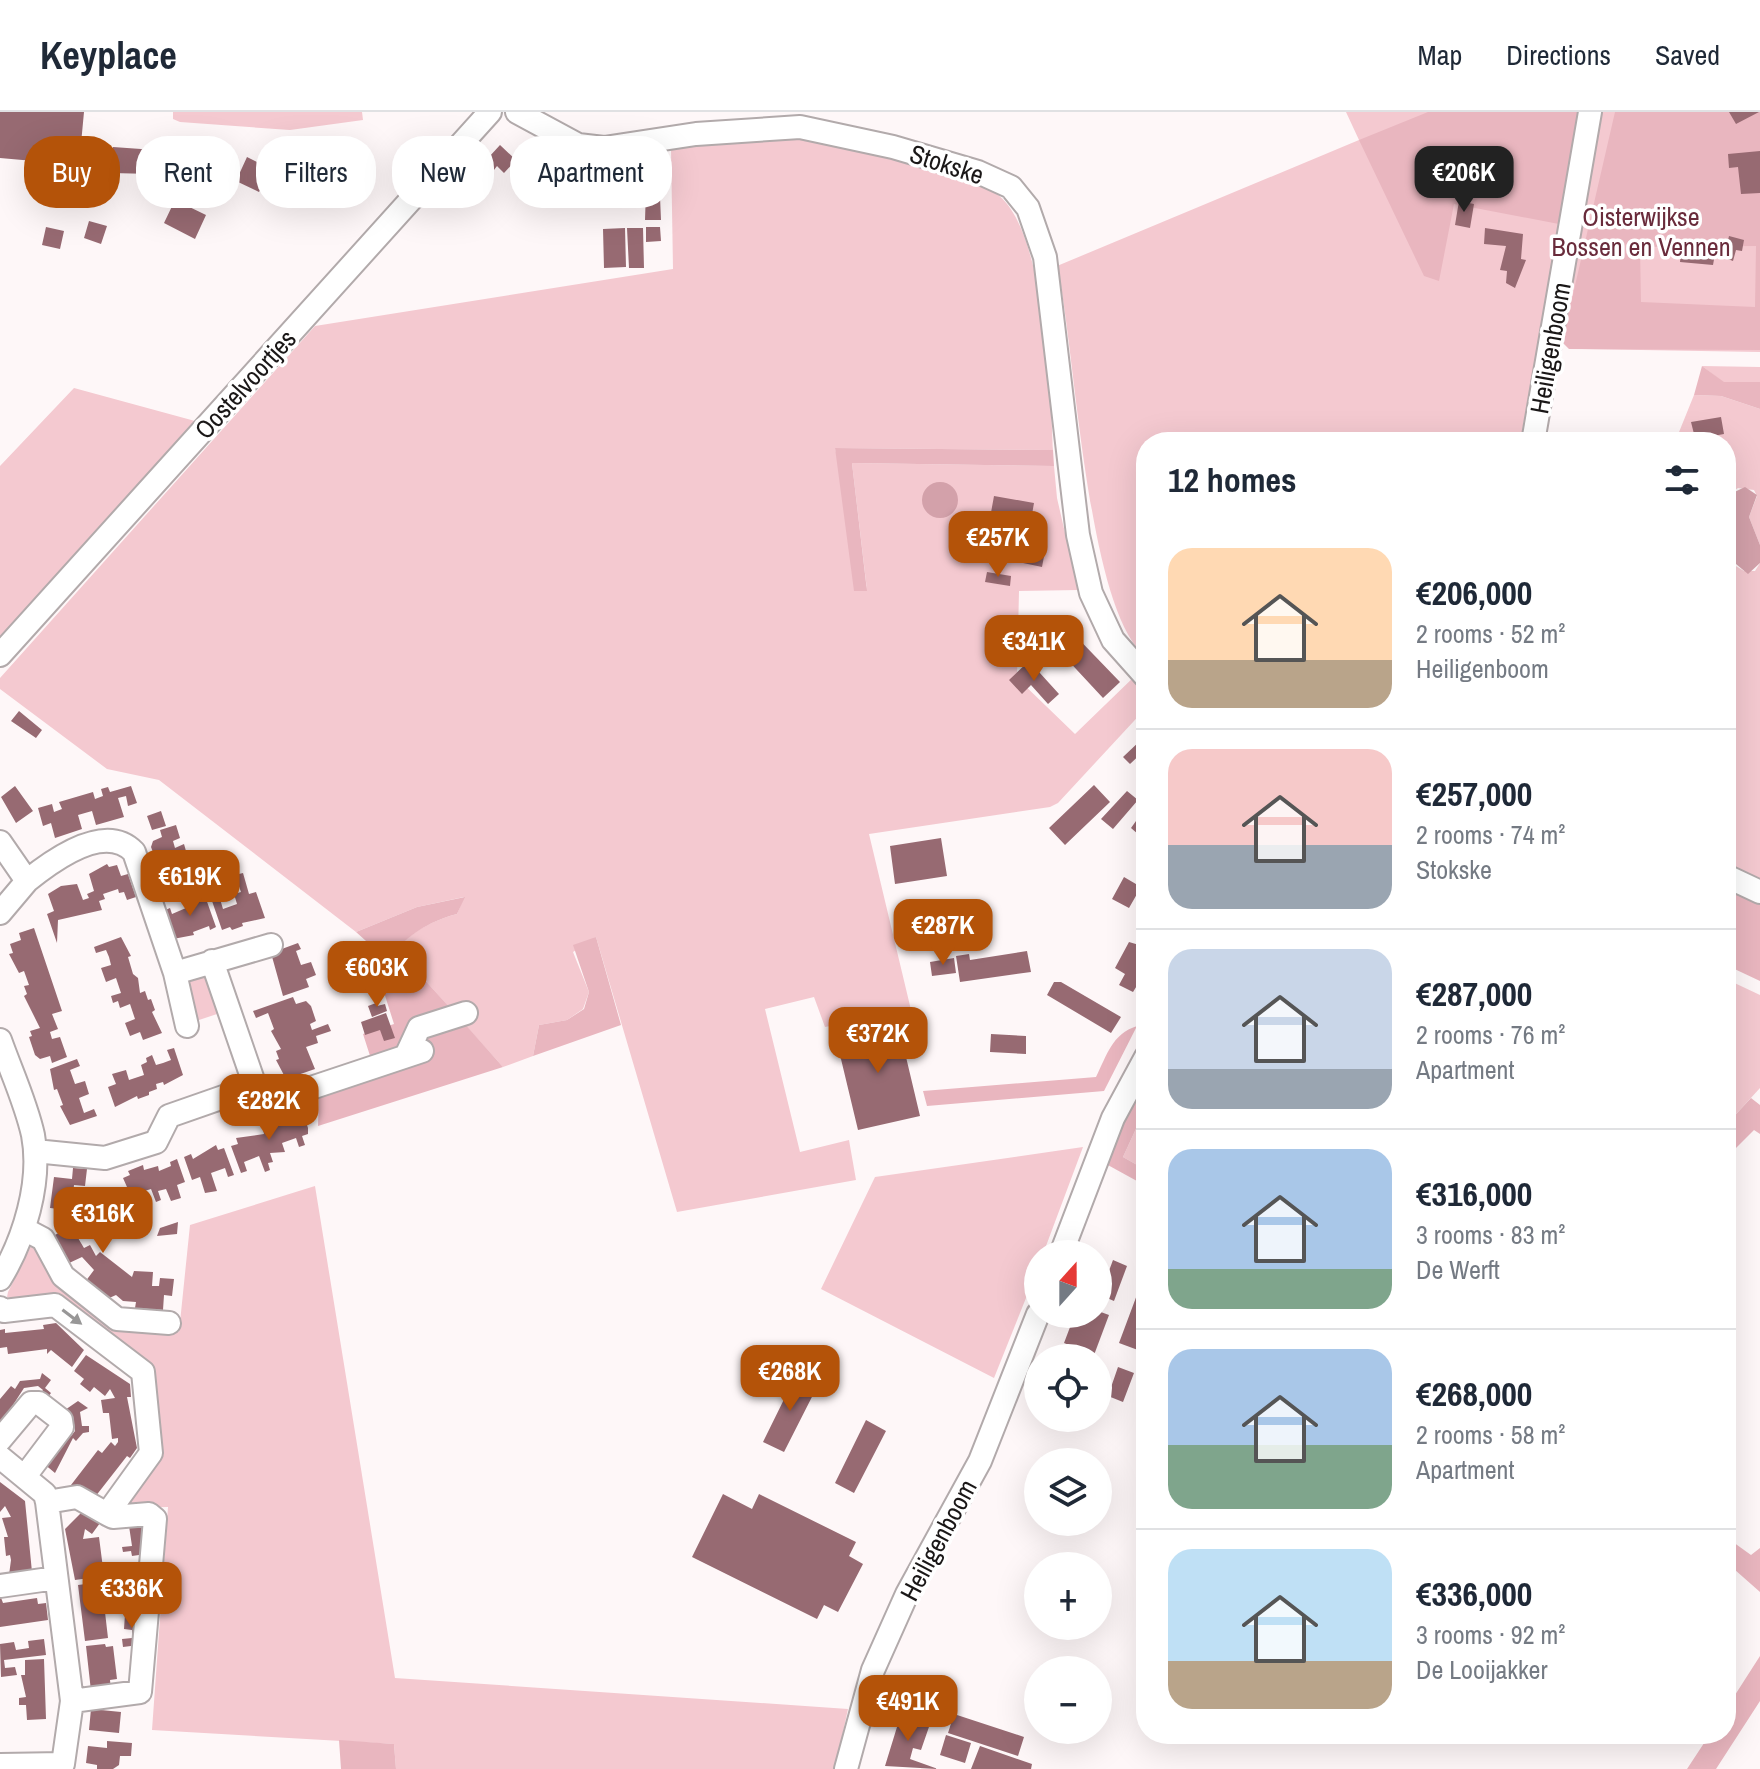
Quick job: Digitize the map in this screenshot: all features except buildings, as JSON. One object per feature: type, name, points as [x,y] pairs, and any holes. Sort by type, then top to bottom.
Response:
[{"type":"street","name":"Oostelvoortjes","points":[[0,655],[490,112]]},
{"type":"street","name":"Stokske","points":[[517,112],[578,145],[604,148],[767,127],[816,129],[978,172],[1011,187],[1028,208],[1045,257],[1078,535],[1091,593],[1113,640],[1136,666]]},
{"type":"street","name":"Heiligenboom","points":[[1535,432],[1590,112]]},
{"type":"street","points":[[0,913],[27,881],[72,851],[110,839],[124,841],[134,852],[175,973],[187,1026]]},
{"type":"street","points":[[0,842],[27,881]]},
{"type":"street","points":[[1736,881],[1760,892]]},
{"type":"street","points":[[175,973],[271,945]]},
{"type":"street","points":[[212,961],[255,1086],[266,1103],[414,1054],[419,1028],[466,1013]]},
{"type":"street","points":[[0,1040],[32,1133],[35,1151],[24,1229],[14,1257],[0,1279]]},
{"type":"street","points":[[1066,1240],[1113,1118],[1136,1075]]},
{"type":"street","points":[[35,1151],[105,1158],[156,1142],[169,1116],[255,1086]]},
{"type":"street","points":[[24,1229],[43,1239],[63,1276],[117,1319],[169,1323]]},
{"type":"street","points":[[0,1308],[4,1311],[55,1305],[143,1372],[151,1453],[107,1514]]},
{"type":"street","name":"Heiligenboom","points":[[846,1769],[873,1670],[907,1594],[980,1461],[1032,1328]]},
{"type":"street","points":[[0,1440],[31,1403],[39,1403],[61,1420],[62,1427],[25,1476]]},
{"type":"street","points":[[0,1457],[45,1494],[72,1701],[63,1764],[0,1765]]},
{"type":"street","points":[[47,1502],[77,1497],[113,1517],[149,1514],[155,1519],[140,1692],[72,1701]]},
{"type":"street","points":[[0,1586],[56,1578]]},
{"type":"green space","points":[[173,112],[362,112],[363,120],[290,130],[180,122],[173,119]]},
{"type":"green space","name":"Oisterwijkse Bossen en Vennen","points":[[1346,112],[1760,112],[1760,352],[1582,349],[1567,325],[1543,317],[1522,432],[1136,432],[1136,644],[1126,630],[1109,588],[1096,534],[1057,266],[1359,140]]},
{"type":"green space","points":[[1428,112],[1585,112],[1564,225],[1454,204],[1439,281],[1424,276],[1359,140]]},
{"type":"green space","name":"Oisterwijkse Bossen en Vennen","points":[[1615,112],[1760,112],[1760,350],[1569,349],[1562,342]],"holes":[[[1756,246],[1755,307],[1641,302],[1640,247]]]},
{"type":"green space","points":[[786,136],[927,167],[979,184],[997,194],[1013,213],[1026,241],[1035,275],[1047,353],[1053,450],[835,448],[867,590],[852,463],[1054,466],[1057,498],[1078,590],[1019,591],[1017,678],[1075,734],[1136,675],[1136,719],[1058,803],[1050,807],[869,834],[911,1010],[825,1027],[814,997],[765,1009],[800,1152],[849,1140],[856,1180],[677,1212],[596,937],[573,952],[589,992],[583,1009],[567,1020],[539,1025],[533,1056],[503,1067],[423,978],[385,958],[418,931],[457,914],[464,897],[417,907],[356,932],[159,780],[107,769],[0,689],[0,678],[315,326],[673,269],[672,149]]},
{"type":"green space","points":[[1702,366],[1760,367],[1760,382],[1724,383]]},
{"type":"green space","points":[[1702,366],[1724,382],[1760,382],[1760,409],[1721,396],[1694,395]]},
{"type":"green space","points":[[74,388],[195,421],[0,642],[0,466]]},
{"type":"green space","points":[[1694,395],[1721,396],[1760,409],[1760,545],[1749,517],[1757,496],[1754,490],[1736,489],[1736,432],[1679,432]]},
{"type":"green space","points":[[835,448],[1053,450],[1054,466],[852,463],[867,591],[854,591]]},
{"type":"green space","points":[[1760,563],[1760,880],[1736,869],[1736,566],[1744,571],[1755,571]]},
{"type":"green space","points":[[1736,890],[1760,902],[1760,981],[1736,970]]},
{"type":"green space","points":[[465,897],[457,914],[418,931],[386,958],[423,978],[452,1010],[398,1053],[372,1062],[363,1034],[394,1024],[375,964],[385,958],[356,932],[417,907]]},
{"type":"green space","points":[[596,937],[621,1025],[533,1056],[539,1025],[567,1020],[584,1009],[589,992],[573,945]]},
{"type":"green space","points":[[210,973],[223,1012],[193,1022],[183,977]]},
{"type":"green space","points":[[1736,984],[1760,995],[1760,1088],[1736,1114]]},
{"type":"green space","points":[[464,1023],[503,1067],[318,1126],[319,1095],[423,1036]]},
{"type":"green space","points":[[1136,1026],[1104,1091],[927,1106],[923,1091],[1096,1077],[1116,1040]]},
{"type":"green space","points":[[1136,1094],[1136,1129],[1123,1157],[1136,1164],[1136,1180],[1106,1164]]},
{"type":"green space","points":[[1751,1098],[1760,1105],[1760,1134],[1754,1130],[1736,1148],[1736,1114]]},
{"type":"green space","points":[[1136,1129],[1136,1164],[1123,1157]]},
{"type":"green space","points":[[1083,1147],[1048,1240],[1024,1240],[1024,1303],[994,1378],[821,1289],[875,1177]]},
{"type":"green space","points":[[315,1186],[395,1678],[848,1709],[835,1769],[396,1769],[394,1744],[152,1730],[168,1507],[126,1508],[163,1451],[154,1372],[60,1298],[13,1299],[7,1297],[8,1292],[33,1242],[65,1283],[160,1329],[179,1332],[190,1225]]},
{"type":"green space","points":[[1736,1544],[1751,1555],[1760,1548],[1760,1592],[1736,1571]]},
{"type":"green space","points":[[1760,1656],[1760,1701],[1736,1738],[1736,1693]]},
{"type":"green space","points":[[339,1740],[394,1744],[396,1769],[341,1769]]},
{"type":"green space","points":[[1703,1744],[1732,1744],[1716,1769],[1687,1769]]},
{"type":"shaded area","points":[[940,482],[953,487],[958,500],[953,513],[940,518],[927,513],[922,500],[927,487]]},
{"type":"shaded area","points":[[1745,487],[1757,495],[1749,517],[1760,545],[1760,563],[1748,574],[1736,564],[1736,491]]}]
